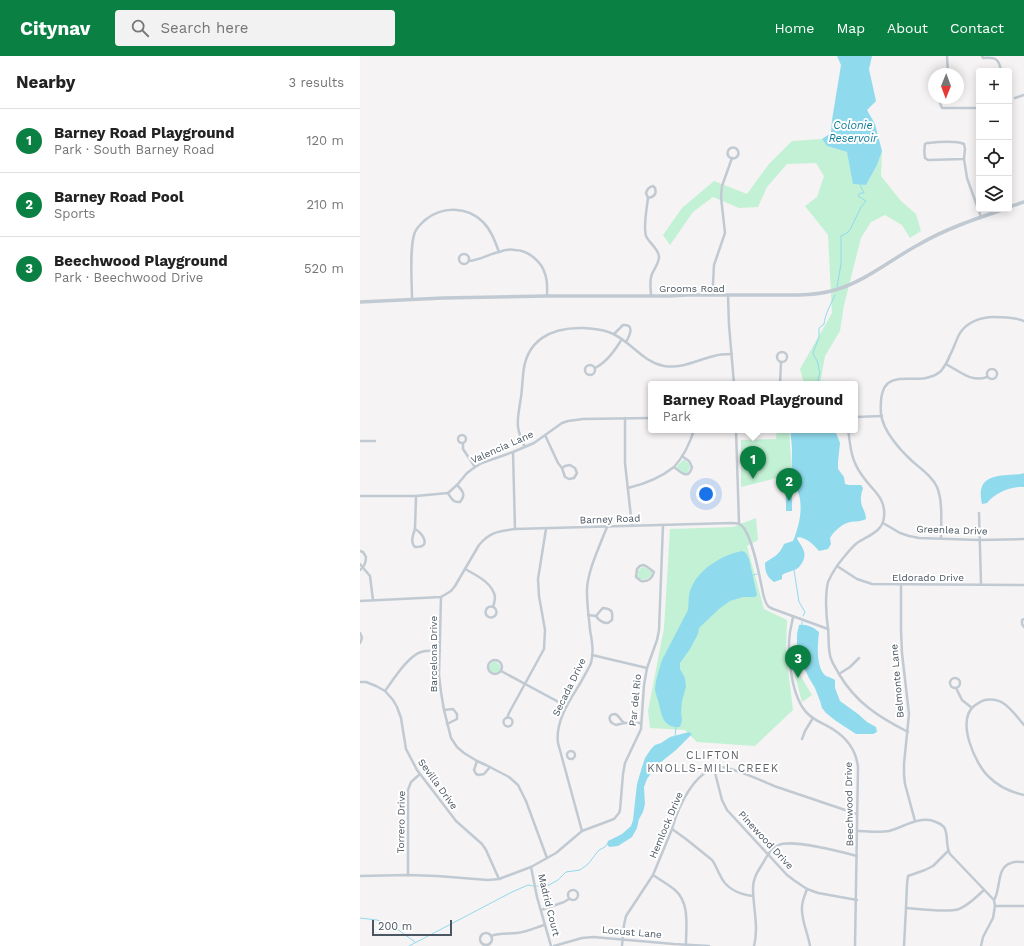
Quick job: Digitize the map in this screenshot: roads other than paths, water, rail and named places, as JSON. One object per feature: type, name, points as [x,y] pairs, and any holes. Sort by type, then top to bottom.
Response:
[{"type":"street","points":[[947,56],[948,68]]},
{"type":"street","points":[[983,57],[990,57],[997,60],[1001,68]]},
{"type":"street","points":[[1015,98],[1024,95]]},
{"type":"street","points":[[940,104],[943,108],[976,108]]},
{"type":"street","points":[[964,159],[928,160],[925,158],[924,154],[925,144],[957,142],[962,143],[965,146],[964,159],[967,178],[981,217]]},
{"type":"street","points":[[714,295],[714,265],[725,233],[722,186],[732,158],[736,157],[738,153],[737,149],[733,147],[729,149],[728,152],[729,156],[732,158]]},
{"type":"street","points":[[648,198],[652,197],[656,193],[653,186],[647,189],[646,193],[648,198],[645,232],[659,255],[658,262],[650,281],[651,296]]},
{"type":"street","points":[[1012,207],[1024,202]]},
{"type":"street","points":[[412,299],[412,249],[415,231],[434,214],[454,209],[473,214],[483,221],[490,229],[499,252]]},
{"type":"street","name":"Grooms Road","points":[[360,302],[412,299],[547,296],[728,296],[819,293],[836,290],[863,278],[932,237],[996,212]]},
{"type":"street","points":[[469,261],[470,258],[466,254],[463,254],[459,260],[462,264],[467,264],[469,261],[477,260],[499,252],[516,250],[524,252],[534,258],[545,274],[547,296]]},
{"type":"street","points":[[728,296],[734,381]]},
{"type":"street","points":[[941,538],[940,500],[937,486],[929,475],[906,455],[889,434],[882,416],[881,402],[883,391],[888,383],[896,379],[924,378],[932,376],[940,371],[946,364],[960,332],[968,324],[986,317],[1006,317],[1024,321]]},
{"type":"street","points":[[614,334],[623,325],[629,326],[630,334],[626,342]]},
{"type":"street","points":[[525,447],[517,422],[522,392],[523,369],[528,353],[544,336],[566,329],[589,328],[601,330],[614,334],[646,359],[658,365],[675,367],[714,356],[732,354]]},
{"type":"street","points":[[595,368],[600,366],[622,339]]},
{"type":"street","points":[[784,352],[788,357],[787,360],[782,362],[779,361],[777,355],[784,352]]},
{"type":"street","points":[[780,381],[782,362]]},
{"type":"street","points":[[946,364],[974,378],[983,379],[987,377],[992,380],[997,376],[996,371],[989,370],[987,377]]},
{"type":"street","points":[[589,365],[592,365],[595,368],[596,372],[592,375],[589,375],[585,369],[589,365]]},
{"type":"street","points":[[858,417],[882,416]]},
{"type":"street","points":[[625,418],[625,463],[632,526]]},
{"type":"street","name":"Valencia Lane","points":[[448,493],[467,473],[475,467],[534,443],[559,425],[568,421],[648,418]]},
{"type":"street","points":[[628,488],[647,483],[658,478],[674,467],[682,457],[693,433]]},
{"type":"street","points":[[736,433],[739,524],[743,526],[753,549],[763,594],[767,605],[793,617],[828,629]]},
{"type":"street","points":[[849,433],[854,461],[864,479],[879,496],[883,505],[884,515],[883,523],[878,530],[853,546],[837,566],[827,588],[826,611],[830,656],[839,674],[854,696],[886,720],[908,732]]},
{"type":"street","points":[[545,435],[566,478],[572,479],[576,476],[576,469],[573,466],[568,465],[562,468]]},
{"type":"street","points":[[360,441],[375,441]]},
{"type":"street","points":[[463,444],[463,449],[475,467]]},
{"type":"street","points":[[513,452],[515,529]]},
{"type":"street","points":[[674,467],[683,475],[690,473],[692,470],[691,464],[682,457]]},
{"type":"street","points":[[360,496],[416,496],[448,493],[456,502],[460,502],[463,499],[464,494],[457,485]]},
{"type":"street","points":[[415,528],[424,539],[424,543],[421,547],[415,547],[412,539],[415,528],[416,496]]},
{"type":"street","points":[[979,513],[981,584]]},
{"type":"street","name":"Greenlea Drive","points":[[883,523],[909,536],[919,538],[980,540],[1024,539]]},
{"type":"street","name":"Barney Road","points":[[441,597],[451,591],[455,586],[479,545],[484,539],[495,532],[515,529],[739,524]]},
{"type":"street","name":"Par del Rio","points":[[360,876],[408,875],[488,880],[499,879],[531,867],[548,858],[582,831],[617,817],[620,810],[623,774],[627,758],[641,729],[643,690],[647,668],[659,630],[663,525]]},
{"type":"street","name":"Secada Drive","points":[[582,831],[558,743],[558,731],[566,706],[590,664],[592,645],[588,615],[587,584],[607,527]]},
{"type":"street","points":[[507,718],[544,649],[544,630],[538,579],[546,529]]},
{"type":"street","points":[[360,551],[363,552],[366,557],[363,568],[360,570]]},
{"type":"street","points":[[360,564],[370,577],[373,600]]},
{"type":"street","points":[[654,572],[652,578],[648,581],[641,581],[636,577],[637,569],[641,566],[646,566],[654,572],[661,573]]},
{"type":"street","name":"Eldorado Drive","points":[[837,566],[868,584],[1024,585]]},
{"type":"street","points":[[465,569],[487,583],[492,590],[495,596],[493,607],[496,610],[496,613],[494,617],[489,617],[486,614],[486,610],[489,607],[493,607]]},
{"type":"street","name":"Belmonte Lane","points":[[901,585],[902,653],[909,706],[908,732],[904,764],[904,784],[915,821]]},
{"type":"street","points":[[360,601],[441,597]]},
{"type":"street","name":"Barcelona Drive","points":[[441,597],[439,675],[444,710],[451,738],[457,747],[464,753],[509,777],[518,785],[529,808],[548,858]]},
{"type":"street","points":[[588,615],[596,616],[603,623],[608,623],[612,620],[613,612],[609,609],[603,608],[596,616]]},
{"type":"street","name":"Beechwood Drive","points":[[793,617],[790,631],[790,666],[795,689],[802,708],[813,718],[834,730],[844,739],[854,750],[857,760],[858,831],[855,946]]},
{"type":"street","points":[[1024,619],[1022,620],[1024,628]]},
{"type":"street","points":[[360,633],[362,638],[360,643]]},
{"type":"street","points":[[385,691],[412,657],[420,652],[440,651]]},
{"type":"street","points":[[592,655],[647,668]]},
{"type":"street","points":[[839,674],[850,667],[858,658]]},
{"type":"street","points":[[493,661],[498,661],[501,666],[501,671],[496,674],[491,674],[488,669],[488,664],[493,661]]},
{"type":"street","points":[[501,671],[566,706]]},
{"type":"street","name":"Sevilla Drive","points":[[360,682],[372,684],[385,691],[393,700],[400,718],[406,749],[417,770],[456,822],[482,844],[499,879]]},
{"type":"street","points":[[956,688],[962,700],[972,708]]},
{"type":"street","points":[[1024,725],[1008,707],[1000,701],[988,700],[982,701],[972,708],[966,722],[966,731],[975,755],[988,776],[998,785],[1012,792],[1024,795]]},
{"type":"street","points":[[444,710],[451,709],[457,714],[457,719],[447,724]]},
{"type":"street","points":[[624,723],[617,714],[610,716],[610,721],[613,724],[642,723]]},
{"type":"street","points":[[802,739],[813,718]]},
{"type":"street","points":[[562,757],[567,756]]},
{"type":"street","points":[[477,761],[474,770],[476,774],[484,774],[490,767]]},
{"type":"street","points":[[714,769],[720,767],[730,768],[775,786],[857,814]]},
{"type":"street","name":"Hemlock Drive","points":[[622,946],[626,916],[653,875],[690,788],[704,773],[714,769]]},
{"type":"street","name":"Pinewood Drive","points":[[714,769],[722,800],[727,810],[787,875],[807,889],[831,896],[857,900]]},
{"type":"street","name":"Torrero Drive","points":[[408,875],[408,790],[411,782],[420,774]]},
{"type":"street","points":[[858,831],[888,831],[921,820],[932,820],[942,825],[946,832],[948,851],[994,900],[995,906],[993,918],[983,937],[981,946]]},
{"type":"street","points":[[672,829],[712,860],[722,880],[728,887],[736,892],[753,896]]},
{"type":"street","points":[[754,946],[756,936],[756,919],[752,886],[755,877],[768,855],[779,844],[800,843],[857,856]]},
{"type":"street","points":[[904,946],[908,876],[932,866],[948,851]]},
{"type":"street","points":[[994,900],[997,895],[1002,872],[1006,866],[1010,863],[1024,862]]},
{"type":"street","name":"Madrid Court","points":[[531,867],[544,925],[553,946]]},
{"type":"street","points":[[653,875],[674,890],[684,903],[686,944]]},
{"type":"street","points":[[807,889],[802,908],[810,946]]},
{"type":"street","points":[[576,890],[578,893],[577,898],[574,900],[569,898],[569,891],[576,890]]},
{"type":"street","points":[[906,908],[952,911],[970,903],[984,890]]},
{"type":"street","points":[[541,910],[564,902],[569,898]]},
{"type":"street","points":[[995,906],[1024,906]]},
{"type":"street","points":[[491,936],[495,934],[520,932],[544,925]]},
{"type":"street","points":[[486,933],[491,936],[492,941],[489,944],[483,945],[480,942],[480,937],[482,934],[486,933]]},
{"type":"street","name":"Locust Lane","points":[[553,946],[588,937],[709,946]]},
{"type":"water","name":"Colonie Reservoir","points":[[837,56],[872,56],[869,69],[876,101],[867,110],[875,124],[882,151],[877,165],[866,185],[853,184],[847,152],[827,146],[822,139],[831,133],[841,65]]},
{"type":"water","points":[[790,433],[836,433],[840,443],[838,469],[844,477],[845,484],[861,485],[863,488],[861,502],[866,519],[850,522],[838,528],[830,538],[831,544],[828,549],[819,551],[810,542],[798,537],[797,539],[804,552],[802,562],[797,569],[785,573],[782,575],[782,579],[774,582],[767,574],[765,563],[778,554],[784,544],[793,541],[799,524],[801,506],[798,491],[792,477]]},
{"type":"water","points":[[1024,473],[1024,487],[1004,491],[994,496],[987,503],[982,504],[981,494],[985,481],[997,476]]},
{"type":"water","points":[[786,490],[792,490],[792,511],[786,511]]},
{"type":"water","points":[[742,551],[746,553],[749,559],[757,595],[755,597],[743,597],[730,601],[699,628],[698,634],[690,649],[680,663],[680,669],[685,678],[686,687],[682,701],[682,720],[680,727],[670,726],[662,717],[655,692],[655,685],[662,660],[688,610],[689,596],[693,583],[704,570],[718,560]]},
{"type":"water","points":[[799,625],[810,626],[819,632],[818,655],[822,672],[826,676],[835,680],[835,688],[840,701],[867,722],[876,727],[877,732],[873,734],[856,734],[836,721],[822,708],[815,688],[797,653],[797,634]]},
{"type":"water","points":[[689,732],[692,734],[676,750],[656,766],[647,779],[644,787],[645,804],[643,812],[632,837],[618,846],[609,847],[607,844],[608,841],[622,834],[631,826],[637,784],[645,758],[651,749],[655,745],[670,737]]},
{"type":"waterway","points":[[837,287],[841,264],[841,236],[850,230],[861,207],[866,201],[858,196],[860,193],[864,193],[860,185]]},
{"type":"waterway","points":[[818,381],[820,372],[818,362],[813,353],[819,337],[819,328],[824,324],[835,295]]},
{"type":"waterway","points":[[794,570],[799,602],[805,612],[803,616]]},
{"type":"waterway","points":[[753,575],[757,574]]},
{"type":"waterway","points":[[675,736],[676,727]]},
{"type":"waterway","points":[[537,886],[549,885],[558,880],[566,872],[580,870],[588,864],[599,850],[607,844]]},
{"type":"waterway","points":[[409,946],[512,892],[528,885],[533,886]]},
{"type":"waterway","points":[[360,918],[377,920],[393,926],[415,942]]},
{"type":"place","name":"Barney Road Playground","points":[[753,479]]},
{"type":"place","name":"Barney Road Pool","points":[[789,501]]},
{"type":"place","name":"Beechwood Playground","points":[[798,678]]},
{"type":"district","name":"CLIFTON KNOLLS-MILL CREEK","points":[[713,761]]}]
